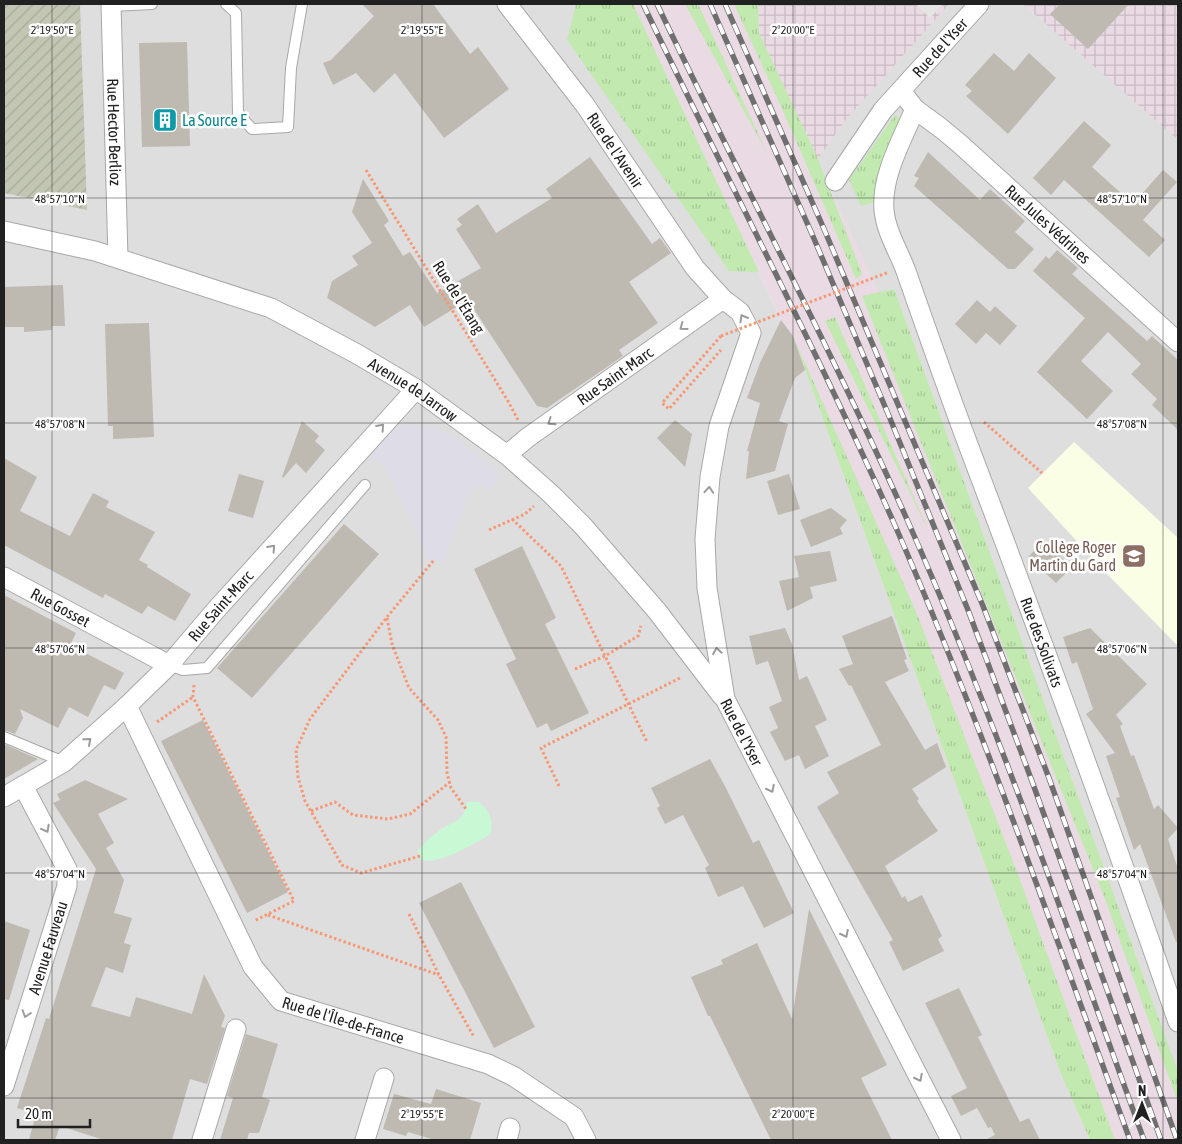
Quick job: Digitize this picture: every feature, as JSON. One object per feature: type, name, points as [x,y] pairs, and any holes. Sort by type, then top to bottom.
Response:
[{"type":"street","name":"Rue de l'Avenir","points":[[507,4],[585,105],[695,268],[723,299]]},
{"type":"street","name":"Rue de l'Yser","points":[[835,181],[883,110],[979,4]]},
{"type":"street","name":"Rue Hector Berlioz","points":[[111,5],[118,258]]},
{"type":"street","name":"Rue de l'Yser","points":[[901,91],[915,109]]},
{"type":"street","name":"Rue des Solivats","points":[[915,109],[891,166],[885,188],[884,212],[890,235],[905,269],[948,391],[1050,660],[1178,1022]]},
{"type":"street","name":"Rue Jules Védrines","points":[[915,109],[954,139],[1178,342]]},
{"type":"street","name":"Avenue de Jarrow","points":[[4,231],[95,251],[271,308],[357,354],[416,389],[507,455],[551,494],[583,526],[657,611],[724,699]]},
{"type":"street","name":"Rue Saint-Marc","points":[[507,455],[527,438],[723,299]]},
{"type":"street","name":"Rue de l'Yser","points":[[723,299],[740,312],[752,333],[719,426],[710,477],[705,539],[707,588],[724,699],[951,1140]]},
{"type":"street","name":"Rue Saint-Marc","points":[[10,791],[64,762],[170,665],[215,611],[416,389]]},
{"type":"street","name":"Rue Gosset","points":[[4,577],[170,665]]},
{"type":"street","name":"Rue de l'Île-de-France","points":[[127,706],[253,967],[281,1001],[488,1064],[513,1076],[574,1117],[586,1140]]},
{"type":"street","name":"Avenue Fauveau","points":[[4,1086],[67,886],[67,869],[10,791]]},
{"type":"street","points":[[202,1140],[236,1029]]},
{"type":"street","points":[[365,1140],[384,1078]]},
{"type":"lane","points":[[111,5],[152,4]]},
{"type":"lane","points":[[226,4],[236,13],[238,113],[252,130],[288,127],[291,68],[302,4]]},
{"type":"lane","points":[[170,665],[182,670],[207,668],[365,485]]},
{"type":"lane","points":[[4,737],[64,762]]},
{"type":"path","name":"Rue de l'Étang","points":[[366,170],[508,401],[527,438]]},
{"type":"path","points":[[723,348],[669,409],[662,403],[720,336],[889,272]]},
{"type":"path","points":[[977,416],[1042,473]]},
{"type":"path","points":[[489,530],[525,514],[551,494]]},
{"type":"path","points":[[512,519],[561,566],[647,742]]},
{"type":"path","points":[[420,856],[361,873],[342,865],[305,801],[298,778],[296,750],[310,719],[434,560]]},
{"type":"path","points":[[575,668],[605,656],[638,636],[642,623],[657,611]]},
{"type":"path","points":[[387,618],[392,644],[409,688],[438,720],[446,737],[447,773],[451,788],[466,809]]},
{"type":"path","points":[[559,786],[541,748],[701,668]]},
{"type":"path","points":[[194,670],[194,697],[294,901],[236,930]]},
{"type":"path","points":[[154,724],[194,697]]},
{"type":"path","points":[[311,811],[335,802],[353,815],[388,819],[410,814],[450,782]]},
{"type":"path","points":[[267,914],[439,975]]},
{"type":"path","points":[[409,914],[439,975],[488,1064]]},
{"type":"shaded area","points":[[4,4],[584,4],[667,76],[781,320],[793,336],[1061,1074],[1090,1140],[4,1140]]},
{"type":"shaded area","points":[[4,4],[80,4],[87,210],[4,193]]},
{"type":"shaded area","points":[[584,4],[758,4],[759,33],[931,406],[1178,1080],[1178,1140],[1090,1140],[1061,1074],[793,336],[781,320],[667,76]]},
{"type":"shaded area","points":[[758,4],[1178,4],[1178,1080],[759,33]]},
{"type":"shaded area","points":[[758,4],[949,4],[844,122],[818,159],[759,33]]},
{"type":"shaded area","points":[[916,4],[943,4],[930,18]]},
{"type":"shaded area","points":[[1023,4],[1178,4],[1178,140]]},
{"type":"shaded area","points":[[401,426],[425,427],[448,434],[461,441],[500,476],[490,489],[482,484],[470,491],[442,563],[428,558],[389,473],[367,453],[389,430]]},
{"type":"shaded area","name":"Collège Roger Martin du Gard","points":[[1074,442],[1178,538],[1178,646],[1107,574],[1028,488]]},
{"type":"green space","points":[[576,4],[633,4],[759,272],[729,271],[567,40]]},
{"type":"green space","points":[[685,4],[698,4],[767,153]]},
{"type":"green space","points":[[734,4],[758,4],[759,33],[818,159],[862,274],[856,279],[783,111]]},
{"type":"green space","points":[[895,115],[909,124],[883,171],[874,202],[861,206],[849,180]]},
{"type":"green space","points":[[894,289],[1178,1072],[1178,1103],[1105,899],[862,296]]},
{"type":"green space","points":[[835,317],[929,532],[825,321]]},
{"type":"green space","points":[[793,336],[917,614],[1019,877],[1115,1140],[1090,1140],[1061,1074]]},
{"type":"green space","points":[[467,802],[479,802],[486,809],[491,821],[490,835],[446,857],[428,861],[420,859],[418,850],[441,829],[458,820],[464,813]]},
{"type":"building","points":[[362,4],[433,4],[470,54],[478,47],[509,89],[444,138],[395,73],[374,93],[356,73],[333,85],[323,63],[331,60],[374,16]]},
{"type":"building","points":[[1060,4],[1129,4],[1088,49],[1050,14]]},
{"type":"building","name":"La Source E","points":[[187,42],[190,146],[142,147],[139,43]]},
{"type":"building","points":[[994,53],[1014,71],[1029,53],[1056,78],[1008,134],[966,96],[972,91],[965,85]]},
{"type":"building","points":[[1084,121],[1111,145],[1092,167],[1133,204],[1163,170],[1177,182],[1143,220],[1165,240],[1149,257],[1064,180],[1051,195],[1033,178]]},
{"type":"building","points":[[928,152],[980,200],[990,189],[1025,221],[1015,232],[1034,249],[1015,269],[1008,269],[914,186],[919,178],[914,176]]},
{"type":"building","points":[[590,157],[652,244],[660,238],[671,253],[629,282],[658,323],[619,350],[623,356],[547,408],[537,406],[468,300],[424,327],[410,305],[375,327],[327,298],[332,281],[358,265],[352,256],[372,243],[352,212],[363,179],[389,221],[384,225],[403,256],[410,252],[437,293],[481,268],[456,229],[462,225],[457,219],[478,204],[496,233],[552,198],[546,189]]},
{"type":"building","points":[[1057,250],[1078,268],[1072,274],[1147,341],[1152,336],[1178,360],[1178,430],[1152,405],[1157,399],[1131,374],[1141,364],[1108,332],[1081,361],[1113,391],[1087,419],[1037,372],[1085,318],[1033,271],[1046,256],[1049,259]]},
{"type":"building","points":[[63,285],[65,326],[52,326],[52,330],[24,332],[24,327],[4,327],[4,287]]},
{"type":"building","points":[[977,300],[990,312],[995,306],[1017,326],[1000,345],[986,333],[976,344],[955,324]]},
{"type":"building","points":[[781,320],[793,336],[805,370],[795,378],[779,421],[788,424],[775,471],[746,479],[749,451],[747,451],[760,403],[747,398],[760,363]]},
{"type":"building","points":[[149,323],[154,437],[113,439],[113,426],[108,426],[105,324]]},
{"type":"building","points":[[675,420],[692,434],[685,467],[657,438]]},
{"type":"building","points":[[302,421],[319,436],[315,441],[325,450],[306,473],[296,463],[283,478],[282,477]]},
{"type":"building","points":[[4,458],[37,477],[20,511],[70,536],[93,493],[109,501],[106,507],[155,532],[139,560],[191,594],[175,621],[148,606],[142,614],[105,594],[103,598],[4,545]]},
{"type":"building","points":[[239,474],[264,481],[253,518],[228,511]]},
{"type":"building","points":[[789,474],[800,509],[778,515],[767,481]]},
{"type":"building","points":[[831,508],[847,520],[840,528],[843,534],[811,547],[800,520]]},
{"type":"building","points":[[344,524],[379,554],[252,698],[217,668]]},
{"type":"building","points":[[1044,541],[1072,567],[1056,583],[1028,557]]},
{"type":"building","points":[[522,546],[556,618],[545,624],[589,713],[551,731],[547,723],[537,728],[506,664],[516,659],[474,569]]},
{"type":"building","points":[[830,551],[837,581],[810,587],[813,598],[787,611],[779,581],[799,577],[794,556]]},
{"type":"building","points":[[4,595],[76,633],[70,645],[124,673],[115,690],[104,685],[88,717],[69,707],[58,728],[20,709],[23,718],[15,734],[4,730]]},
{"type":"building","points":[[892,616],[907,659],[904,660],[909,671],[885,682],[925,750],[937,743],[946,767],[912,789],[919,799],[917,801],[938,831],[885,866],[902,898],[905,896],[908,902],[922,895],[942,936],[938,939],[944,951],[903,971],[889,942],[893,940],[817,807],[839,793],[827,772],[881,745],[851,685],[849,686],[839,669],[853,664],[842,636]]},
{"type":"building","points":[[785,628],[792,644],[799,680],[807,676],[827,720],[815,726],[829,756],[805,769],[799,755],[785,761],[770,732],[778,728],[769,707],[782,701],[768,661],[756,665],[749,636]]},
{"type":"building","points":[[1090,628],[1147,684],[1116,715],[1123,724],[1120,726],[1131,756],[1134,755],[1154,809],[1158,805],[1178,828],[1168,839],[1178,869],[1178,941],[1176,942],[1140,844],[1134,850],[1116,798],[1120,797],[1106,756],[1115,753],[1086,714],[1093,709],[1077,662],[1072,664],[1063,637]]},
{"type":"building","points":[[203,720],[288,892],[247,913],[161,741]]},
{"type":"building","points":[[4,744],[29,755],[38,759],[4,779]]},
{"type":"building","points":[[710,759],[753,843],[759,840],[794,913],[764,928],[743,886],[718,897],[705,868],[709,865],[683,815],[665,824],[657,808],[660,806],[651,788]]},
{"type":"building","points":[[85,780],[128,799],[98,814],[114,843],[106,848],[124,880],[114,913],[132,918],[124,943],[131,945],[123,973],[106,967],[91,1006],[130,1017],[136,997],[192,1014],[204,974],[225,1016],[221,1027],[225,1028],[207,1084],[190,1079],[172,1140],[104,1140],[60,1126],[55,1140],[29,1140],[36,1114],[17,1108],[46,1018],[49,1019],[96,869],[53,803],[60,800],[57,794]]},
{"type":"building","points":[[461,882],[535,1027],[494,1048],[419,903]]},
{"type":"building","points":[[809,909],[887,1065],[861,1078],[892,1140],[771,1140],[710,1016],[708,1016],[691,977],[723,964],[721,960],[757,943],[792,1019]]},
{"type":"building","points":[[4,921],[30,930],[9,1000],[4,999]]},
{"type":"building","points":[[959,988],[982,1035],[978,1037],[1020,1122],[1029,1118],[1040,1140],[985,1140],[995,1135],[991,1127],[988,1128],[977,1108],[961,1116],[951,1096],[967,1088],[925,1003]]},
{"type":"building","points":[[246,1034],[278,1044],[262,1097],[270,1100],[259,1133],[249,1133],[247,1140],[220,1140],[233,1098],[227,1096]]},
{"type":"building","points":[[436,1089],[481,1103],[470,1140],[435,1140],[408,1132],[406,1136],[383,1129],[394,1094],[431,1104]]},
{"type":"railway","points":[[643,4],[804,331],[897,530],[960,681],[1130,1140]]},
{"type":"railway","points":[[657,4],[817,328],[879,458],[942,600],[1032,830],[1144,1140]]},
{"type":"railway","points":[[710,4],[812,234],[968,610],[1033,784],[1161,1140]]},
{"type":"railway","points":[[725,4],[824,229],[983,606],[1049,778],[1177,1140]]},
{"type":"place","name":"La Source E","points":[[165,120]]},
{"type":"place","name":"Collège Roger Martin du Gard","points":[[1134,556]]}]
